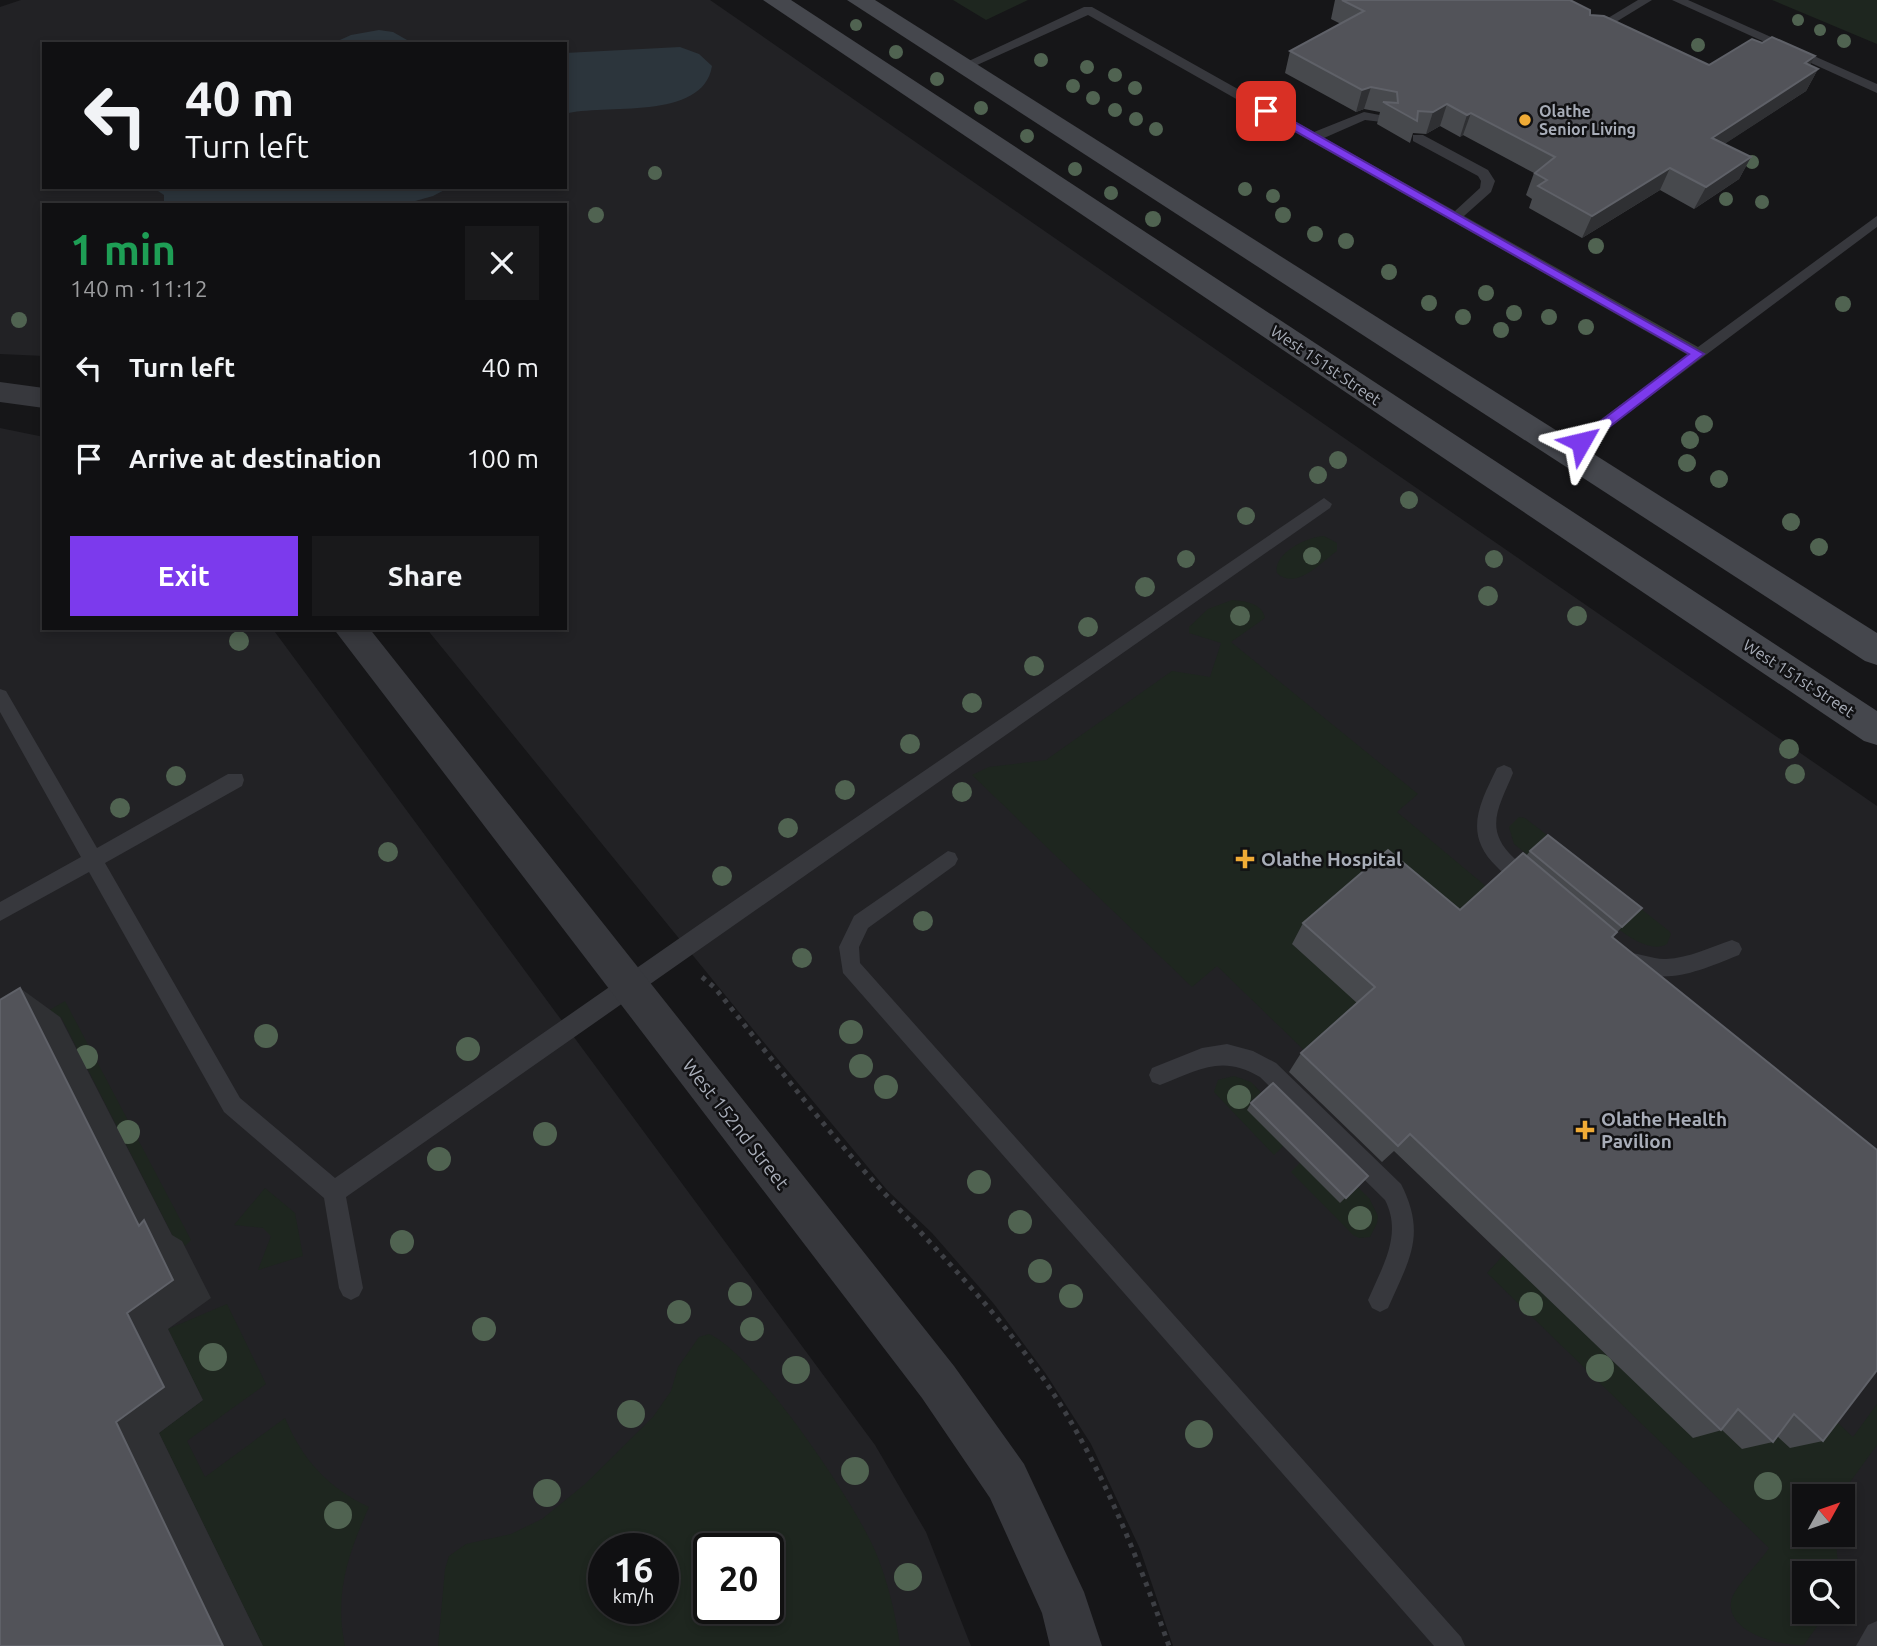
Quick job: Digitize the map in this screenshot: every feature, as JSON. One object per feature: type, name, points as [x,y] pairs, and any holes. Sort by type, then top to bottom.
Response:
[{"type":"main road","name":"West 151st Street","points":[[775,0],[1877,730]]},
{"type":"main road","points":[[859,0],[1877,651]]},
{"type":"main road","points":[[1515,491],[1568,452]]},
{"type":"street","points":[[0,392],[42,398]]},
{"type":"street","name":"West 152nd Street","points":[[352,630],[938,1382],[1007,1482],[1066,1610],[1076,1646]]},
{"type":"lane","points":[[1588,34],[1646,0]]},
{"type":"lane","points":[[1678,0],[1877,89]]},
{"type":"lane","points":[[962,67],[1088,10],[1698,354]]},
{"type":"lane","points":[[1314,137],[1364,116],[1385,120]]},
{"type":"lane","points":[[1418,138],[1483,173],[1488,181],[1486,189],[1455,218]]},
{"type":"lane","points":[[1568,452],[1877,220]]},
{"type":"lane","points":[[334,1192],[626,984],[893,803],[1324,504]]},
{"type":"lane","points":[[0,696],[232,1105],[334,1192],[351,1288]]},
{"type":"lane","points":[[1504,773],[1484,818],[1483,832],[1489,847],[1547,897]]},
{"type":"lane","points":[[0,912],[235,780]]},
{"type":"lane","points":[[948,859],[861,922],[849,947],[850,966],[1451,1646]]},
{"type":"lane","points":[[1611,949],[1643,968],[1669,970],[1732,949]]},
{"type":"lane","points":[[1160,1075],[1211,1055],[1231,1053],[1250,1057],[1268,1070],[1392,1192],[1403,1208],[1407,1224],[1403,1242],[1380,1300]]},
{"type":"lane","points":[[1869,1646],[1877,1634]]},
{"type":"path","points":[[699,974],[715,988],[864,1171],[960,1272],[1020,1346],[1083,1443],[1143,1573],[1168,1646]]},
{"type":"shaded area","name":"Olathe Hospital","points":[[21,0],[710,0],[1877,806],[1877,1646],[1173,1646],[1140,1549],[1091,1444],[1046,1374],[994,1304],[932,1233],[887,1190],[752,1028],[428,630],[567,630],[567,203],[42,203],[42,356],[0,354],[0,7]]},
{"type":"shaded area","points":[[953,0],[1028,0],[986,20]]},
{"type":"shaded area","points":[[1772,0],[1877,0],[1877,44]]},
{"type":"shaded area","points":[[379,30],[393,32],[410,42],[335,42],[351,35]]},
{"type":"shaded area","points":[[680,47],[699,54],[712,66],[705,84],[691,96],[672,103],[567,114],[567,53]]},
{"type":"shaded area","points":[[155,189],[446,189],[408,203],[164,203],[164,195]]},
{"type":"shaded area","points":[[0,428],[42,437],[42,630],[273,630],[875,1445],[926,1532],[971,1646],[0,1646]]},
{"type":"shaded area","points":[[1324,536],[1337,543],[1337,551],[1300,577],[1284,578],[1277,573],[1280,559],[1293,547],[1309,539]]},
{"type":"shaded area","points":[[1232,600],[1257,606],[1265,618],[1231,642],[1418,794],[1397,812],[1494,893],[1363,1007],[1311,1057],[1217,966],[1192,987],[972,775],[989,767],[1046,760],[1172,671],[1210,677],[1221,643],[1189,633],[1189,627],[1208,609]]},
{"type":"shaded area","points":[[1519,817],[1525,818],[1587,866],[1566,885],[1514,844],[1509,827]]},
{"type":"shaded area","points":[[1602,878],[1669,931],[1671,934],[1667,944],[1657,947],[1634,940],[1582,898]]},
{"type":"shaded area","points":[[65,1001],[191,1240],[185,1246],[182,1241],[178,1246],[61,1017],[0,1053],[0,1027],[5,1036]]},
{"type":"shaded area","points":[[1234,1076],[1251,1082],[1299,1131],[1274,1155],[1214,1092],[1218,1080]]},
{"type":"shaded area","points":[[1316,1147],[1369,1198],[1378,1216],[1370,1237],[1359,1238],[1353,1235],[1291,1172]]},
{"type":"shaded area","points":[[265,1188],[295,1213],[303,1256],[258,1270],[271,1236],[263,1228],[234,1225]]},
{"type":"shaded area","points":[[1519,1238],[1794,1382],[1853,1437],[1877,1404],[1877,1445],[1849,1484],[1792,1484],[1792,1547],[1836,1547],[1838,1561],[1792,1561],[1792,1624],[1819,1624],[1804,1645],[1758,1636],[1747,1630],[1732,1613],[1731,1602],[1736,1590],[1769,1548],[1487,1273]]},
{"type":"shaded area","points":[[227,1304],[266,1384],[187,1441],[205,1477],[285,1418],[300,1447],[318,1471],[341,1491],[369,1507],[349,1558],[342,1592],[345,1646],[263,1646],[159,1433],[203,1400],[168,1329]]},
{"type":"shaded area","points":[[709,1334],[729,1347],[777,1399],[827,1467],[865,1530],[876,1553],[891,1599],[900,1646],[438,1646],[445,1569],[449,1556],[466,1544],[511,1534],[542,1519],[584,1485],[653,1417],[671,1391],[678,1367],[699,1337]]},
{"type":"building","name":"Olathe Senior Living","points":[[1342,0],[1570,0],[1590,10],[1590,15],[1604,16],[1709,65],[1752,39],[1762,43],[1772,37],[1815,56],[1805,63],[1818,69],[1712,138],[1751,157],[1706,187],[1670,168],[1592,216],[1538,186],[1547,180],[1535,173],[1555,157],[1471,113],[1467,115],[1447,104],[1433,112],[1418,111],[1417,121],[1383,102],[1398,103],[1397,92],[1371,87],[1362,90],[1290,51],[1364,11]]},
{"type":"building","points":[[1548,835],[1642,908],[1622,927],[1530,851]]},
{"type":"building","name":"Olathe Health Pavilion","points":[[1388,850],[1460,910],[1523,853],[1617,932],[1612,937],[1877,1150],[1877,1370],[1823,1441],[1794,1414],[1773,1442],[1738,1409],[1721,1430],[1410,1134],[1398,1146],[1301,1053],[1375,987],[1303,923]]},
{"type":"building","points":[[20,988],[139,1226],[144,1220],[173,1280],[127,1313],[164,1387],[116,1422],[223,1646],[0,1646],[0,1000]]},
{"type":"building","points":[[1273,1083],[1368,1176],[1346,1198],[1251,1103]]},
{"type":"place","name":"Olathe Senior Living","points":[[1525,120]]},
{"type":"place","name":"Olathe Hospital","points":[[1245,859]]},
{"type":"place","name":"Olathe Health Pavilion","points":[[1585,1130]]},
{"type":"route","points":[[1266,111],[1698,354],[1581,442]]}]
